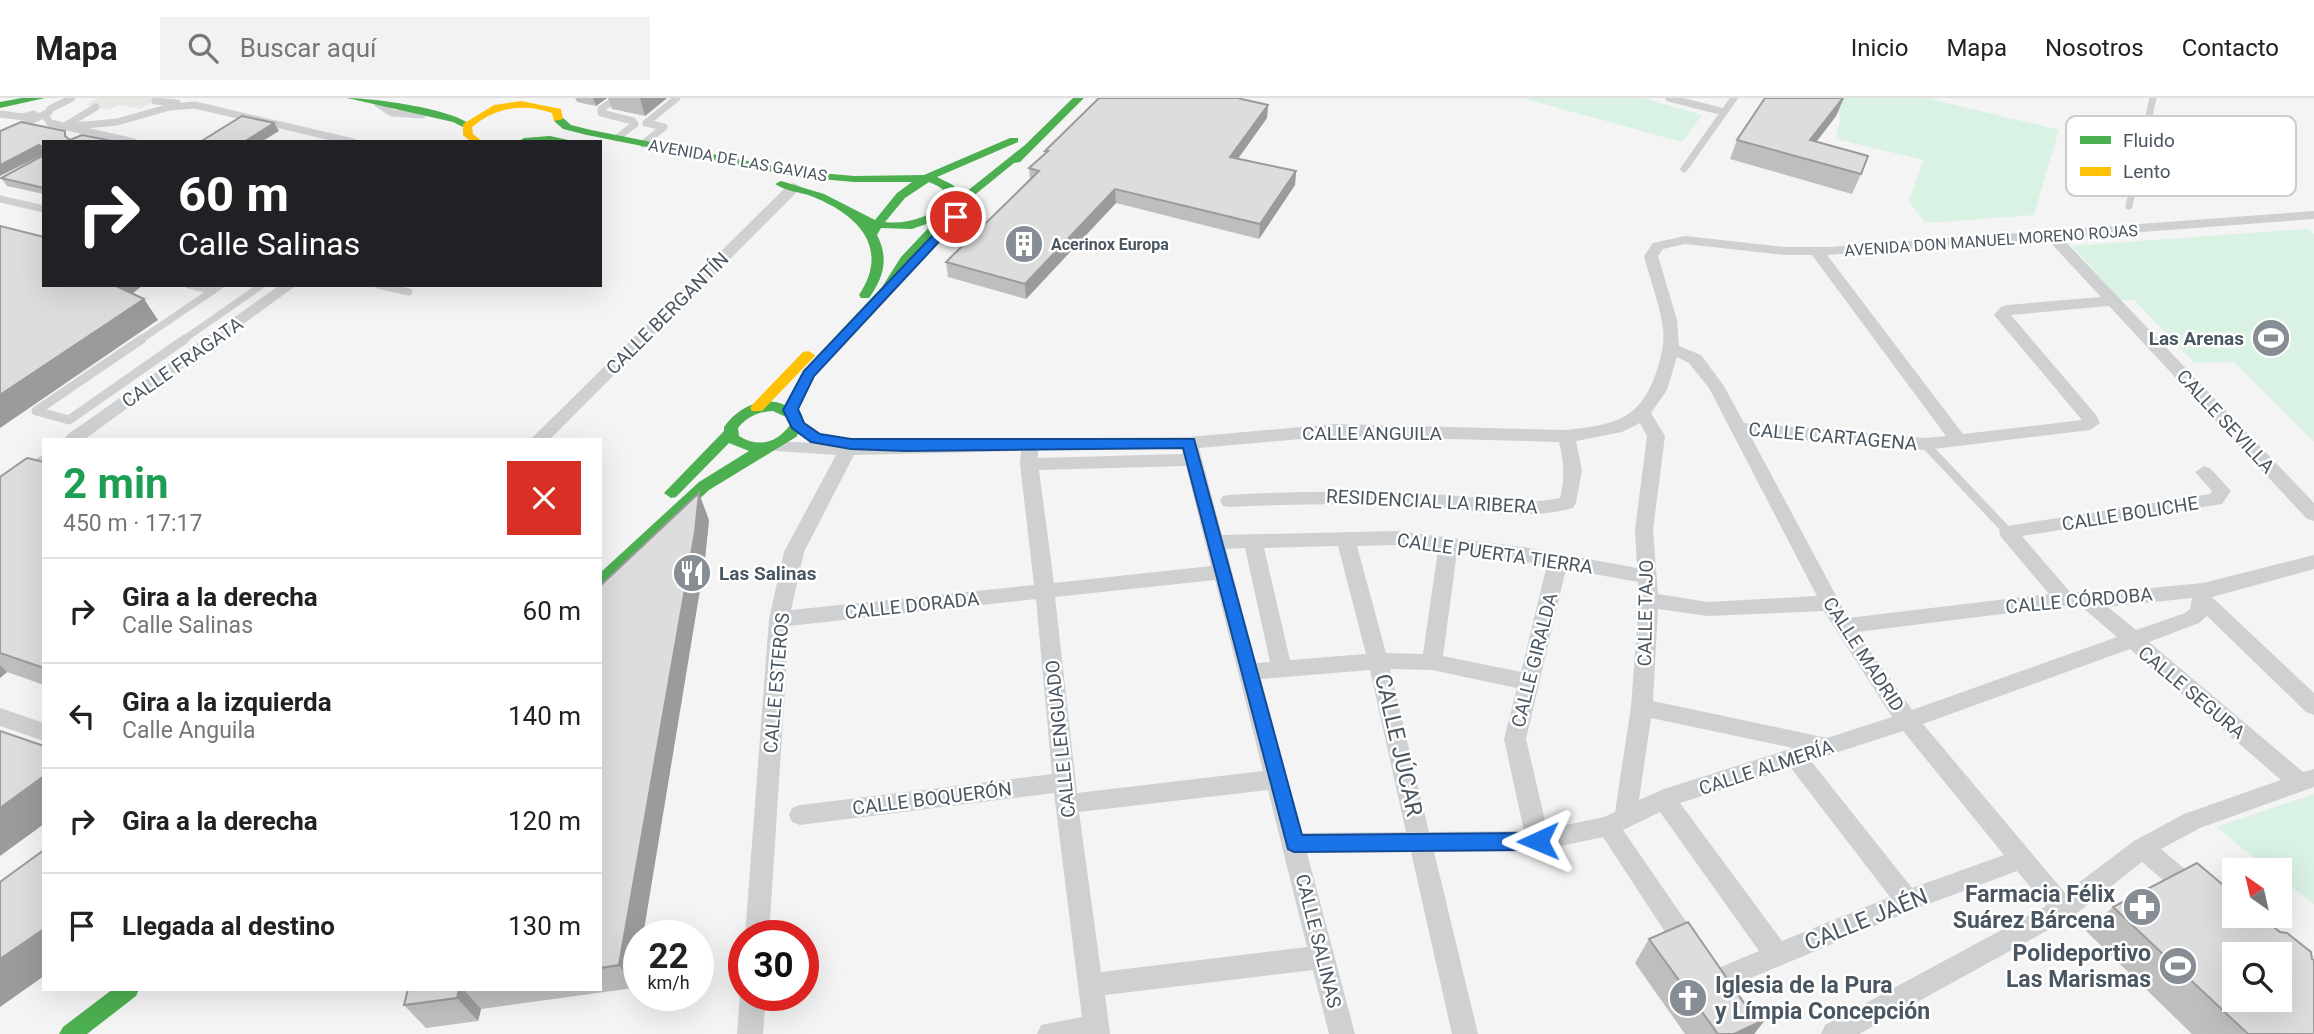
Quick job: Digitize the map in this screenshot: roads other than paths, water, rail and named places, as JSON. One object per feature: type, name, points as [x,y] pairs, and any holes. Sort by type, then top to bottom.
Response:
[{"type":"street","points":[[352,98],[456,119],[470,136]]},
{"type":"street","points":[[413,98],[492,108]]},
{"type":"street","points":[[757,408],[870,290],[879,268],[881,252],[874,228],[902,190],[922,177],[993,152],[1024,135],[1064,98]]},
{"type":"street","points":[[602,581],[704,486],[791,436],[808,374],[887,289],[1079,98]]},
{"type":"street","name":"AVENIDA DE LAS GAVIAS","points":[[492,108],[517,101],[540,103],[557,109],[568,127],[798,174],[854,179],[922,177]]},
{"type":"street","points":[[0,105],[46,106]]},
{"type":"street","points":[[470,136],[476,116],[492,108]]},
{"type":"street","points":[[525,140],[543,134],[557,109]]},
{"type":"street","points":[[536,140],[557,140]]},
{"type":"street","name":"AVENIDA DE LAS GAVIAS","points":[[602,147],[794,187],[827,199],[874,228],[918,226],[936,221],[955,207]]},
{"type":"street","points":[[887,289],[905,260],[955,207],[996,169],[1029,147]]},
{"type":"street","points":[[922,177],[949,187],[955,196],[955,207]]},
{"type":"street","name":"CALLE BERGANTÍN","points":[[541,438],[794,187]]},
{"type":"street","name":"AVENIDA DON MANUEL MORENO ROJAS","points":[[1671,349],[1671,330],[1651,256],[1658,246],[1668,242],[1685,240],[1816,251],[2314,215]]},
{"type":"street","name":"CALLE SEVILLA","points":[[2052,236],[2314,514]]},
{"type":"street","points":[[1816,251],[1958,440]]},
{"type":"street","name":"CALLE FRAGATA","points":[[74,438],[287,287]]},
{"type":"street","name":"CALLE CARTAGENA","points":[[1738,428],[1925,444],[2084,426],[2091,423],[2090,419],[2002,315],[2007,310],[2115,301]]},
{"type":"street","points":[[1643,414],[1653,404],[1660,388],[1671,349]]},
{"type":"street","name":"CALLE MADRID","points":[[1671,349],[1696,359],[1716,386],[1842,626],[1907,721],[2063,908]]},
{"type":"street","points":[[771,446],[741,446],[731,433],[731,427],[740,415],[757,408],[775,406],[794,418]]},
{"type":"street","name":"CALLE ANGUILA","points":[[771,446],[906,446],[1029,454],[1191,451],[1335,430],[1566,436],[1602,432],[1643,414]]},
{"type":"street","name":"CALLE TAJO","points":[[1617,820],[1643,707],[1649,600],[1644,530],[1656,436],[1643,414]]},
{"type":"street","name":"CALLE ANGUILA","points":[[794,418],[816,439],[849,447]]},
{"type":"street","points":[[657,506],[731,433]]},
{"type":"street","name":"RESIDENCIAL LA RIBERA","points":[[1228,501],[1338,496],[1512,507],[1567,503],[1571,494],[1573,465],[1566,436]]},
{"type":"street","name":"CALLE ESTEROS","points":[[758,920],[779,618],[794,552],[849,447]]},
{"type":"street","name":"CALLE SALINAS","points":[[1191,451],[1342,1034]]},
{"type":"street","name":"CALLE LENGUADO","points":[[1029,454],[1065,793],[1097,1031]]},
{"type":"street","points":[[0,491],[39,469]]},
{"type":"street","name":"CALLE BOLICHE","points":[[2008,532],[2217,499],[2222,491],[2204,472]]},
{"type":"street","name":"CALLE SEGURA","points":[[2008,532],[2075,599],[2130,639],[2307,780]]},
{"type":"street","name":"CALLE PUERTA TIERRA","points":[[1216,542],[1345,538],[1449,543],[1648,577]]},
{"type":"street","name":"CALLE JÚCAR","points":[[1345,538],[1422,842],[1465,1034]]},
{"type":"street","points":[[1254,541],[1282,669]]},
{"type":"street","points":[[1432,662],[1449,543]]},
{"type":"street","name":"CALLE GIRALDA","points":[[1538,841],[1515,738],[1558,560]]},
{"type":"street","name":"CALLE CÓRDOBA","points":[[1842,626],[2075,599],[2203,595],[2314,562]]},
{"type":"street","name":"CALLE DORADA","points":[[779,618],[1223,572]]},
{"type":"street","points":[[2203,595],[2314,706]]},
{"type":"street","name":"CALLE ALMERÍA","points":[[1294,843],[1538,841],[1617,820],[1664,799],[1907,721],[2192,618],[2199,612],[2203,595]]},
{"type":"street","points":[[1649,600],[1708,610],[1829,603]]},
{"type":"street","points":[[1250,672],[1378,661],[1432,662],[1530,682]]},
{"type":"street","points":[[1643,707],[1829,747]]},
{"type":"street","points":[[0,717],[42,731]]},
{"type":"street","points":[[1796,758],[1907,901]]},
{"type":"street","name":"CALLE BOQUERÓN","points":[[800,815],[1278,779]]},
{"type":"street","points":[[1834,1034],[2063,908],[2142,848],[2192,821],[2307,780]]},
{"type":"street","points":[[1664,799],[1777,955]]},
{"type":"street","name":"CALLE JAÉN","points":[[1617,820],[1720,992],[1777,955],[1907,901],[2021,859]]},
{"type":"street","points":[[2142,848],[2205,901]]},
{"type":"street","points":[[1091,985],[1323,957]]},
{"type":"street","points":[[70,1034],[126,991]]},
{"type":"street","points":[[750,1034],[752,1011]]},
{"type":"street","points":[[1050,1034],[1097,1031]]},
{"type":"lane","points":[[0,114],[23,117],[72,98]]},
{"type":"lane","points":[[617,98],[601,109],[601,113],[633,121],[635,124]]},
{"type":"lane","points":[[646,123],[677,98]]},
{"type":"lane","points":[[1669,98],[1724,112]]},
{"type":"lane","points":[[1684,169],[1734,98]]},
{"type":"lane","points":[[2150,116],[2154,98]]},
{"type":"lane","points":[[155,101],[195,105],[344,140]]},
{"type":"lane","points":[[64,127],[117,122],[170,107],[195,105]]},
{"type":"lane","points":[[46,106],[46,117],[50,123],[125,140]]},
{"type":"lane","points":[[3,134],[46,106]]},
{"type":"lane","points":[[64,127],[96,107]]},
{"type":"lane","points":[[617,138],[635,124],[646,123],[664,127],[643,144]]},
{"type":"lane","points":[[84,137],[93,133]]},
{"type":"lane","points":[[2129,206],[2131,196]]},
{"type":"lane","points":[[0,199],[42,209]]},
{"type":"lane","points":[[197,287],[213,291]]},
{"type":"lane","points":[[218,287],[36,411],[69,421],[259,287]]},
{"type":"lane","points":[[387,287],[409,292]]},
{"type":"lane","name":"CALLE SEGURA","points":[[1925,444],[2008,532]]},
{"type":"place","name":"Acerinox Europa","points":[[1024,244]]},
{"type":"place","name":"Las Arenas","points":[[2271,338]]},
{"type":"place","name":"Las Salinas","points":[[692,573]]},
{"type":"place","name":"Farmacia Félix Suárez Bárcena","points":[[2142,907]]},
{"type":"place","name":"Polideportivo Las Marismas","points":[[2178,966]]},
{"type":"place","name":"Iglesia de la Pura y Límpia Concepción","points":[[1688,998]]}]
